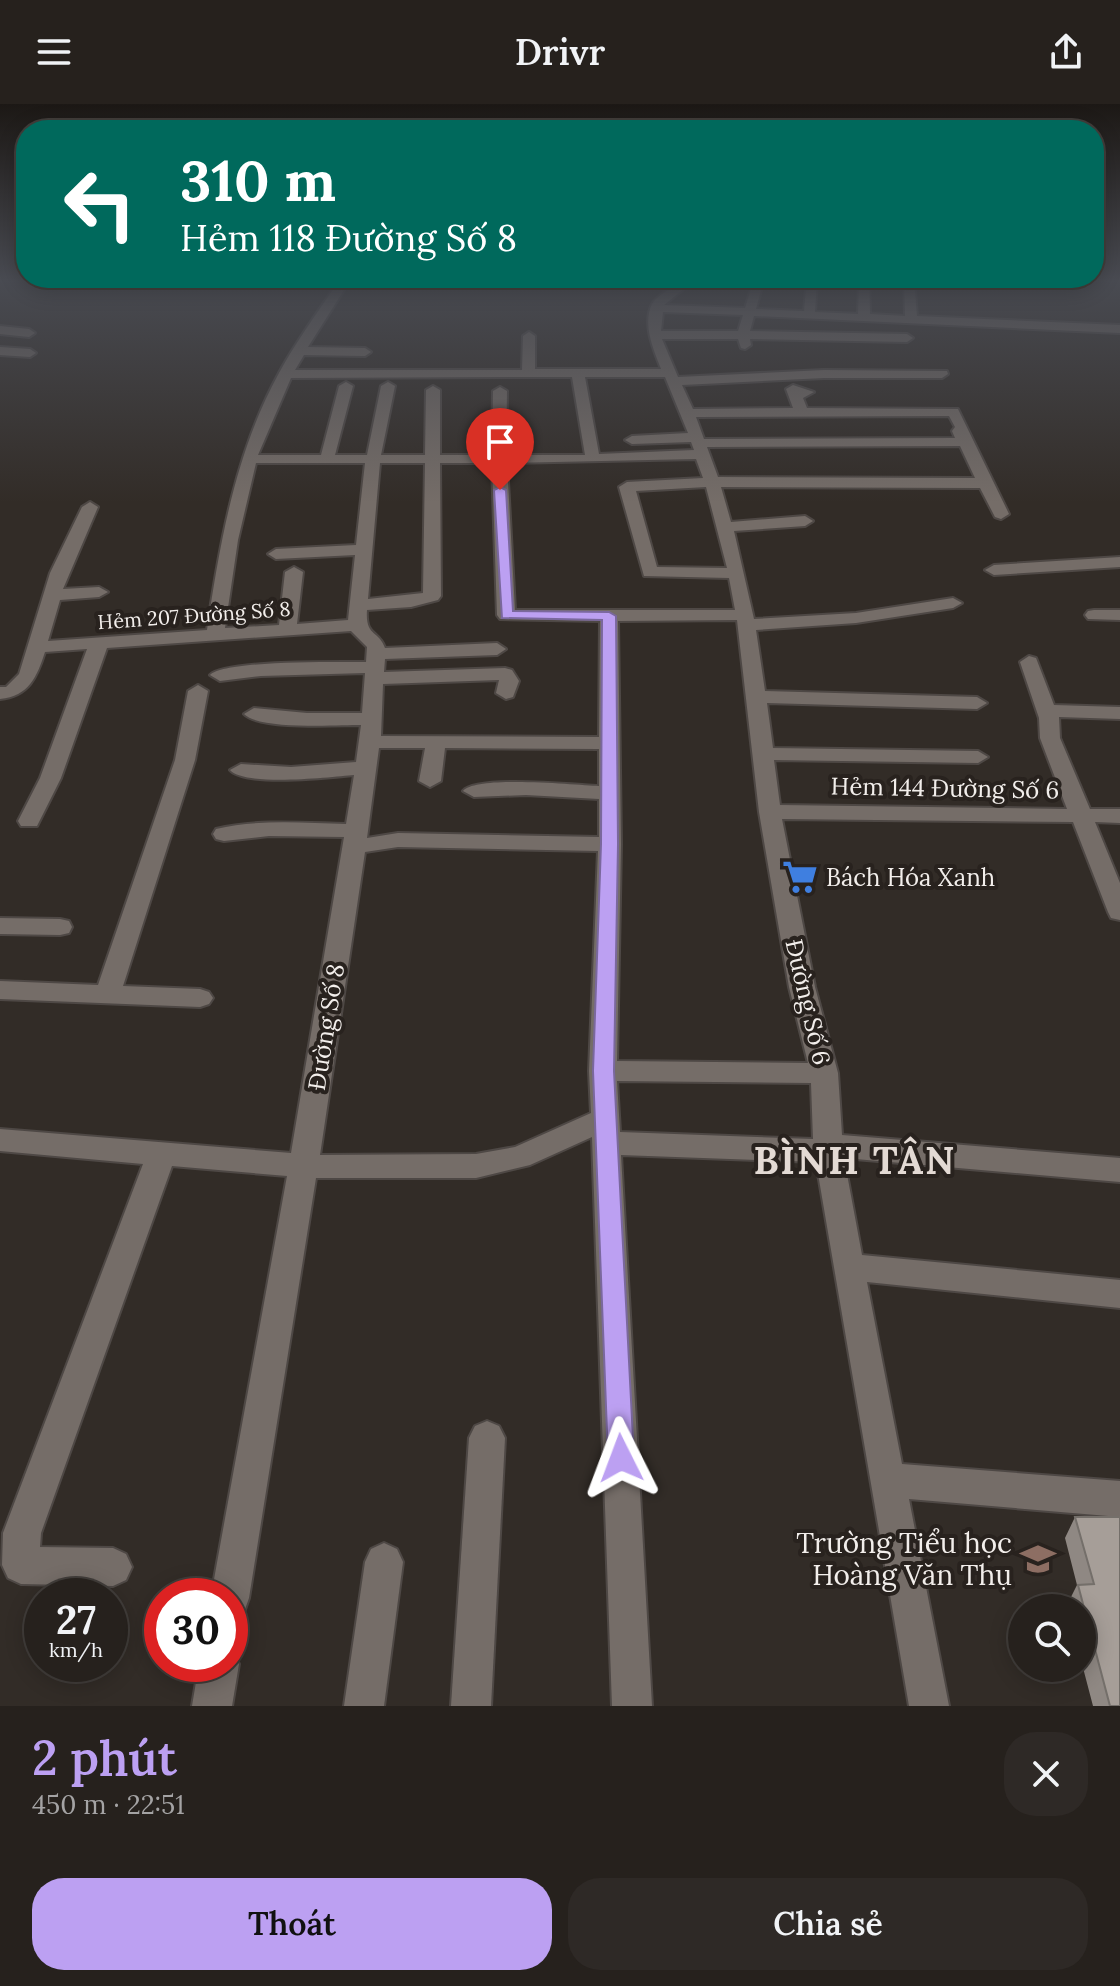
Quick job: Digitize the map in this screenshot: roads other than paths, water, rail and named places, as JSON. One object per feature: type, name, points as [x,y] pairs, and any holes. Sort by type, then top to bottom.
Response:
[{"type":"street","points":[[215,637],[229,544],[251,459],[285,374],[296,354]]},
{"type":"street","points":[[528,375],[529,354]]},
{"type":"street","name":"Đường Số 6","points":[[662,354],[712,482],[737,573],[770,812],[802,987],[824,1073],[829,1148],[929,1706]]},
{"type":"street","points":[[285,374],[671,377],[942,374]]},
{"type":"street","points":[[578,376],[593,459]]},
{"type":"street","points":[[327,459],[346,386]]},
{"type":"street","points":[[375,667],[376,645],[365,638],[358,615],[373,459],[388,386]]},
{"type":"street","points":[[433,390],[433,459]]},
{"type":"street","points":[[500,391],[499,459],[506,615],[745,620],[856,618],[953,603]]},
{"type":"street","points":[[795,396],[801,412]]},
{"type":"street","points":[[251,459],[593,459],[801,412],[942,412],[950,427],[962,436],[1001,514]]},
{"type":"street","points":[[632,440],[962,436]]},
{"type":"street","name":"Hẻm 207 Đường Số 8","points":[[35,647],[287,631],[432,596],[433,459]]},
{"type":"street","points":[[547,481],[548,459]]},
{"type":"street","points":[[737,573],[650,572],[627,487],[712,482],[987,483]]},
{"type":"street","points":[[0,693],[12,692],[28,676],[52,595],[90,507]]},
{"type":"street","points":[[725,527],[805,521]]},
{"type":"street","points":[[276,554],[364,550]]},
{"type":"street","points":[[994,570],[1120,562]]},
{"type":"street","points":[[287,631],[294,572]]},
{"type":"street","points":[[52,595],[99,592]]},
{"type":"street","points":[[1094,615],[1120,615]]},
{"type":"street","points":[[609,616],[610,844],[603,1071],[632,1706]]},
{"type":"street","points":[[29,821],[47,792],[78,693],[99,644]]},
{"type":"street","points":[[375,667],[497,649]]},
{"type":"street","points":[[1029,662],[1047,711],[1050,738],[1120,912]]},
{"type":"street","points":[[220,675],[275,669],[375,667],[505,674],[509,681],[506,693]]},
{"type":"street","name":"Đường Số 8","points":[[233,1578],[322,1058],[369,743],[375,667]]},
{"type":"street","points":[[108,993],[185,760],[198,691]]},
{"type":"street","points":[[754,697],[977,703]]},
{"type":"street","points":[[254,714],[296,709],[369,743]]},
{"type":"street","points":[[1047,711],[1120,713]]},
{"type":"street","points":[[241,770],[291,773],[369,743],[609,743]]},
{"type":"street","points":[[430,781],[436,743]]},
{"type":"street","points":[[761,754],[978,757]]},
{"type":"street","points":[[474,791],[526,789],[609,793]]},
{"type":"street","name":"Hẻm 144 Đường Số 6","points":[[770,812],[1120,816]]},
{"type":"street","points":[[224,834],[269,829],[355,839],[610,844]]},
{"type":"street","points":[[0,926],[60,927]]},
{"type":"street","points":[[0,990],[200,998]]},
{"type":"street","points":[[603,1071],[824,1073]]},
{"type":"street","points":[[0,1140],[302,1166],[476,1166],[520,1157],[606,1131],[1120,1170]]},
{"type":"street","points":[[113,1567],[21,1565],[22,1533],[161,1156]]},
{"type":"street","points":[[851,1267],[1120,1294]]},
{"type":"street","points":[[471,1706],[487,1438]]},
{"type":"street","points":[[889,1480],[1120,1499]]},
{"type":"street","points":[[364,1706],[384,1562]]},
{"type":"street","points":[[212,1706],[216,1682]]},
{"type":"place","name":"Bách Hóa Xanh","points":[[800,877]]},
{"type":"place","name":"Trường Tiểu học Hoàng Văn Thụ","points":[[1038,1559]]},
{"type":"district","name":"BÌNH TÂN","points":[[855,1160]]}]
